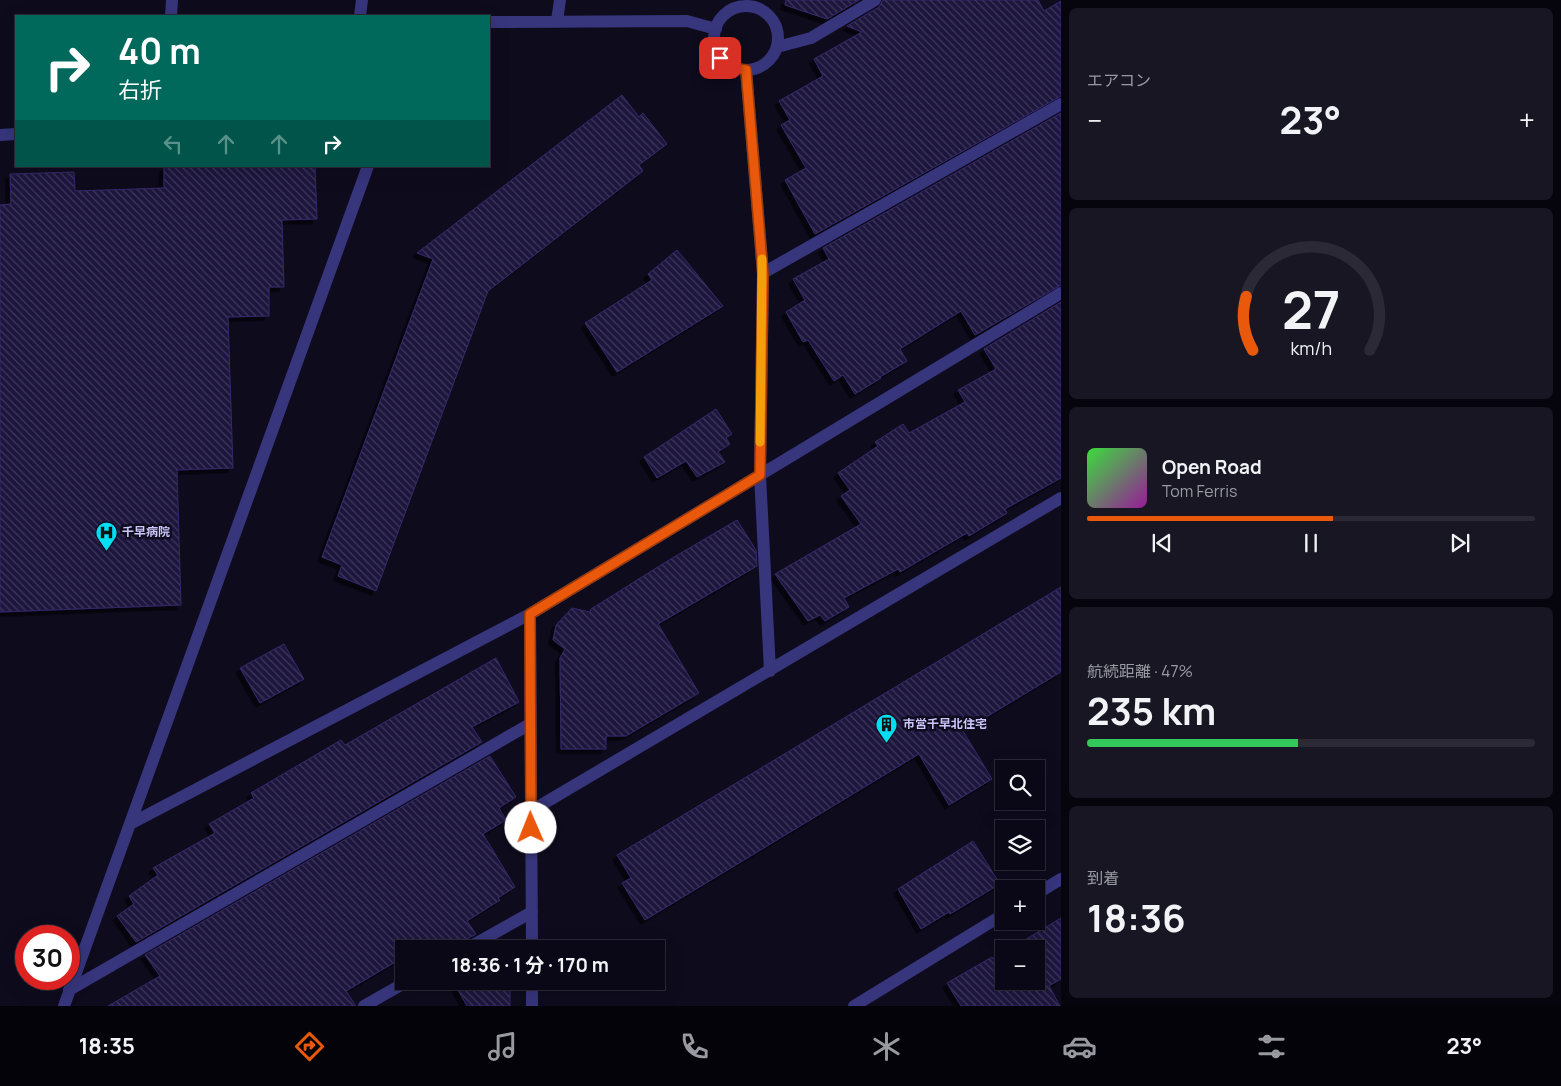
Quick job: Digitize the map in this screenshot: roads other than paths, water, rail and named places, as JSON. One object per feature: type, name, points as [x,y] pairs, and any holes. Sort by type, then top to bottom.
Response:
[{"type":"street","points":[[171,15],[172,0]]},
{"type":"street","points":[[360,15],[362,0]]},
{"type":"street","points":[[557,21],[560,0]]},
{"type":"street","points":[[777,47],[811,38],[875,0]]},
{"type":"street","points":[[755,3],[771,18],[776,26],[779,36],[777,47],[773,56],[766,64],[757,69],[736,69],[720,58],[714,38],[716,28],[726,13],[734,8],[755,3]]},
{"type":"street","points":[[490,22],[687,21],[716,28]]},
{"type":"street","points":[[746,70],[763,274],[760,475],[770,671]]},
{"type":"street","points":[[763,274],[1061,104]]},
{"type":"street","points":[[0,135],[15,134]]},
{"type":"street","points":[[80,960],[368,167]]},
{"type":"street","points":[[130,824],[530,614],[1061,293]]},
{"type":"street","points":[[531,812],[1061,498]]},
{"type":"street","points":[[530,614],[532,940]]},
{"type":"street","points":[[80,984],[530,724]]},
{"type":"street","points":[[1045,889],[1061,879]]},
{"type":"street","points":[[482,940],[532,912]]},
{"type":"street","points":[[854,1006],[995,920]]},
{"type":"street","points":[[364,1006],[395,988]]},
{"type":"street","points":[[64,1006],[69,990]]},
{"type":"street","points":[[532,990],[532,1006]]},
{"type":"place","name":"千早病院","points":[[106,551]]},
{"type":"place","name":"市営千早北住宅","points":[[887,743]]}]
